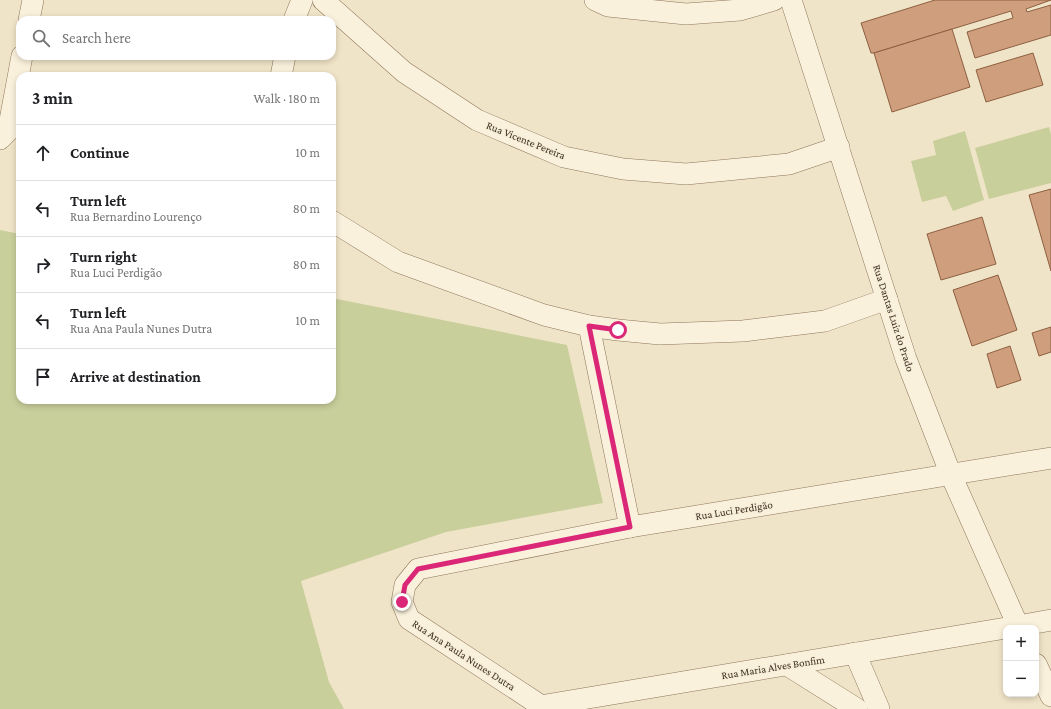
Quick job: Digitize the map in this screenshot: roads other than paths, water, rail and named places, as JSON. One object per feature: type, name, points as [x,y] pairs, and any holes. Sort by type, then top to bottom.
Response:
[{"type":"street","points":[[30,16],[32,0]]},
{"type":"street","points":[[296,16],[302,0]]},
{"type":"street","name":"Rua Vicente Pereira","points":[[324,0],[404,72],[477,120],[564,157],[623,169],[686,174],[789,164],[839,147]]},
{"type":"street","points":[[595,0],[608,6],[686,14],[740,10],[774,0]]},
{"type":"street","name":"Rua Dantas Luiz do Prado","points":[[791,0],[906,359],[950,475],[1011,625]]},
{"type":"street","points":[[19,72],[21,60]]},
{"type":"street","points":[[281,72],[285,60]]},
{"type":"street","points":[[0,139],[8,131],[16,88]]},
{"type":"street","points":[[336,223],[398,262],[544,315],[589,326],[618,330],[660,334],[742,331],[825,321],[887,299]]},
{"type":"street","points":[[589,326],[630,527]]},
{"type":"street","name":"Rua Luci Perdigão","points":[[418,569],[630,527],[1051,458]]},
{"type":"street","name":"Rua Ana Paula Nunes Dutra","points":[[418,569],[405,585],[402,602],[409,619],[543,707]]},
{"type":"street","name":"Rua Maria Alves Bonfim","points":[[1027,625],[1051,620]]},
{"type":"street","name":"Rua Maria Alves Bonfim","points":[[543,707],[855,653],[1003,629]]},
{"type":"street","points":[[855,653],[879,709]]},
{"type":"street","points":[[787,665],[857,709]]},
{"type":"street","points":[[1039,670],[1051,696]]}]
